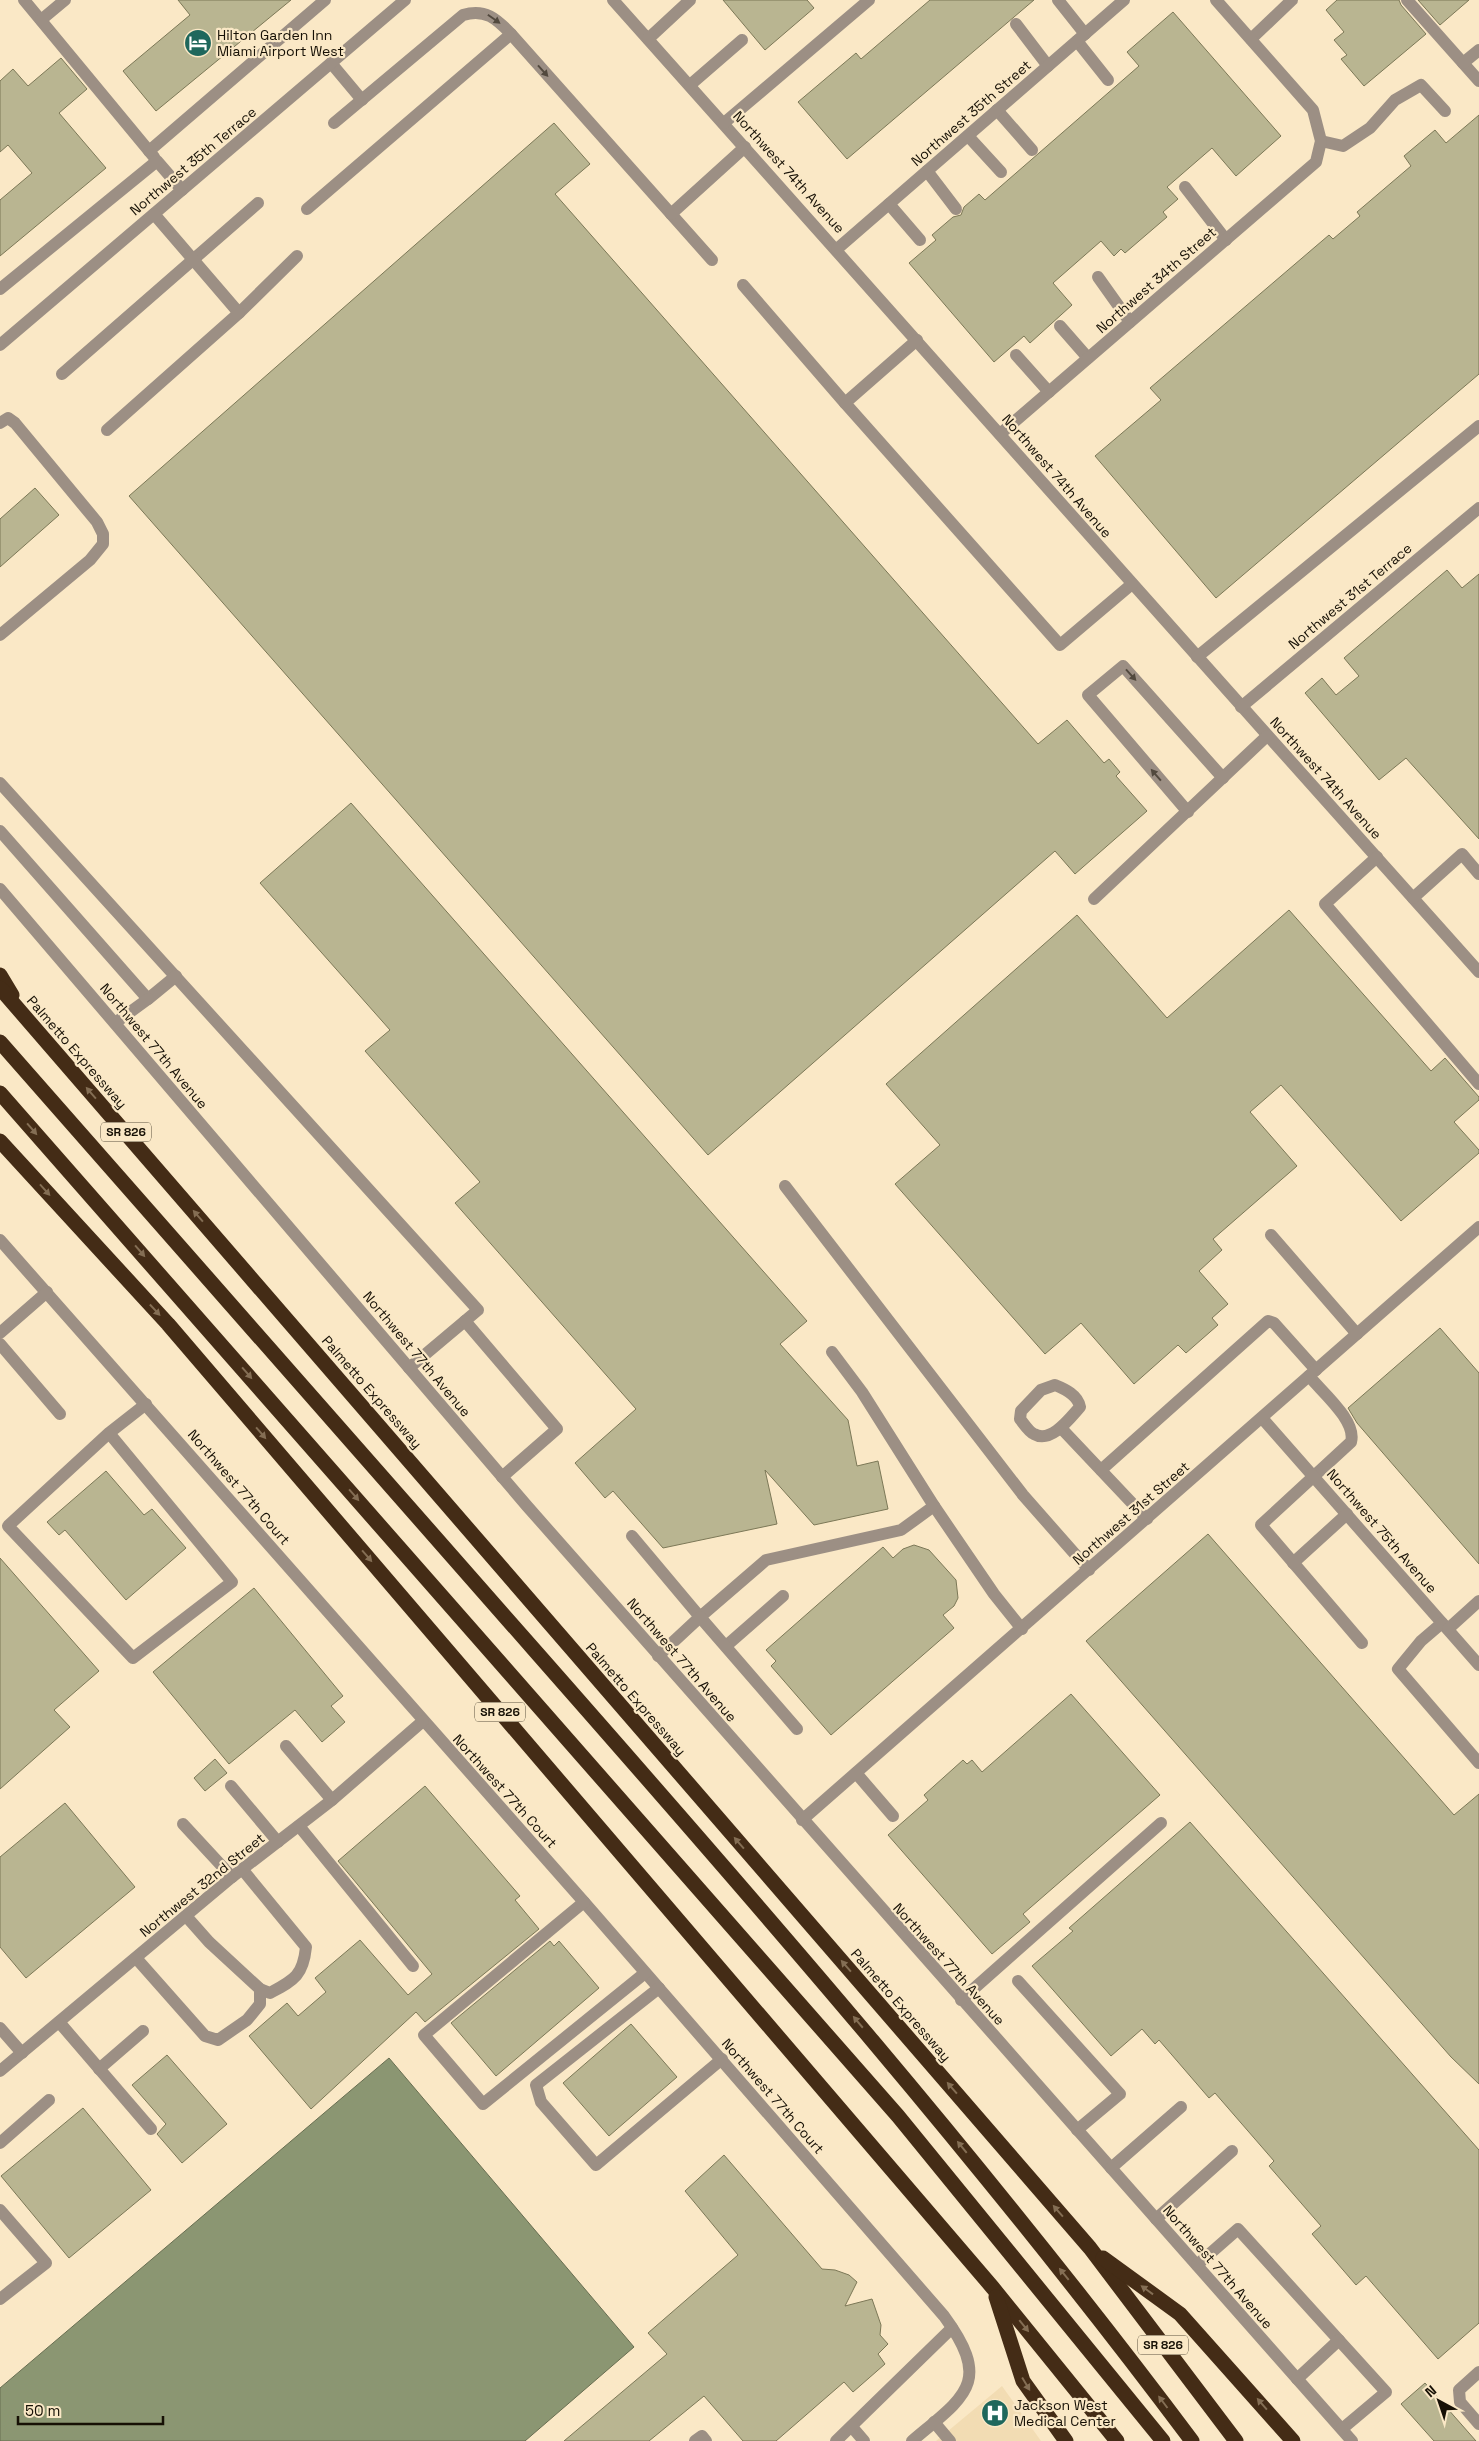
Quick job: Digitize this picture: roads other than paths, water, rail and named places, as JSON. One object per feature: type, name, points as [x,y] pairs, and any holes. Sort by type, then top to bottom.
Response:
[{"type":"highway","points":[[0,975],[21,1012]]},
{"type":"highway","name":"Palmetto Expressway","points":[[0,988],[1090,2248],[1236,2441]]},
{"type":"highway","points":[[0,1042],[726,1868],[899,2071],[1106,2327],[1192,2441]]},
{"type":"highway","points":[[0,1093],[898,2116],[1163,2441]]},
{"type":"highway","name":"SR 826","points":[[0,1141],[168,1324],[993,2288],[1117,2441]]},
{"type":"highway","points":[[1090,2248],[1180,2314],[1293,2441]]},
{"type":"highway","points":[[993,2288],[1023,2381],[1066,2441]]},
{"type":"street","points":[[24,0],[182,190]]},
{"type":"street","points":[[41,20],[65,0]]},
{"type":"street","points":[[0,289],[153,156],[325,0]]},
{"type":"street","name":"Northwest 35th Terrace","points":[[0,345],[405,0]]},
{"type":"street","name":"Northwest 74th Avenue","points":[[613,0],[837,249],[1241,707],[1479,972]]},
{"type":"street","points":[[724,123],[869,0]]},
{"type":"street","points":[[1058,0],[1108,80]]},
{"type":"street","name":"Northwest 35th Street","points":[[837,249],[1124,0]]},
{"type":"street","points":[[1216,0],[1313,110],[1321,142],[1343,146],[1370,128],[1395,100],[1421,85],[1445,111]]},
{"type":"street","points":[[1251,39],[1292,0]]},
{"type":"street","points":[[1407,0],[1479,81]]},
{"type":"street","points":[[648,39],[686,2]]},
{"type":"street","points":[[334,124],[463,15],[474,12],[484,13],[492,17],[511,34],[712,260]]},
{"type":"street","points":[[1016,24],[1048,66]]},
{"type":"street","points":[[307,209],[511,34]]},
{"type":"street","points":[[690,85],[742,40]]},
{"type":"street","points":[[1464,63],[1479,50]]},
{"type":"street","points":[[331,63],[362,100]]},
{"type":"street","points":[[997,110],[1032,150]]},
{"type":"street","points":[[968,136],[1001,172]]},
{"type":"street","name":"Northwest 34th Street","points":[[1000,434],[1316,162],[1321,142]]},
{"type":"street","points":[[672,214],[745,147]]},
{"type":"street","points":[[927,172],[956,209]]},
{"type":"street","points":[[1185,187],[1226,240]]},
{"type":"street","points":[[62,374],[258,203]]},
{"type":"street","points":[[889,204],[920,240]]},
{"type":"street","points":[[154,214],[239,313]]},
{"type":"street","points":[[107,430],[239,313],[297,256]]},
{"type":"street","points":[[1098,277],[1130,322]]},
{"type":"street","points":[[743,285],[1060,645],[1132,584]]},
{"type":"street","points":[[1060,326],[1088,358]]},
{"type":"street","points":[[845,403],[917,340]]},
{"type":"street","points":[[1016,355],[1049,392]]},
{"type":"street","points":[[0,422],[8,418],[15,423],[97,522],[103,534],[104,544],[90,560],[0,635]]},
{"type":"street","points":[[1197,657],[1479,426]]},
{"type":"street","name":"Northwest 31st Terrace","points":[[1241,707],[1479,508]]},
{"type":"street","points":[[1188,812],[1088,695],[1123,666],[1222,778]]},
{"type":"street","points":[[1094,898],[1267,736]]},
{"type":"street","points":[[0,782],[478,1310],[409,1368]]},
{"type":"street","points":[[0,831],[148,999]]},
{"type":"street","points":[[1413,898],[1462,854],[1479,874]]},
{"type":"street","points":[[1377,857],[1325,904],[1479,1084]]},
{"type":"street","name":"Northwest 77th Avenue","points":[[0,889],[502,1477],[802,1820],[1352,2441]]},
{"type":"street","points":[[114,1023],[176,976]]},
{"type":"street","points":[[785,1186],[1023,1495],[1089,1570]]},
{"type":"street","name":"Northwest 31st Street","points":[[802,1820],[1479,1227]]},
{"type":"street","points":[[1272,1235],[1357,1334]]},
{"type":"street","name":"Northwest 77th Court","points":[[0,1240],[722,2059],[952,2328],[967,2353],[971,2373],[968,2385],[962,2395],[934,2422]]},
{"type":"street","points":[[0,1333],[47,1292]]},
{"type":"street","points":[[465,1321],[557,1429],[502,1477]]},
{"type":"street","points":[[1101,1470],[1268,1321],[1274,1323],[1347,1420],[1352,1429],[1352,1436],[1344,1449],[1261,1526],[1362,1643]]},
{"type":"street","points":[[0,1344],[60,1414]]},
{"type":"street","points":[[832,1352],[862,1392],[934,1506],[994,1594],[1022,1629]]},
{"type":"street","points":[[1054,1385],[1068,1391],[1079,1402],[1080,1407],[1061,1428],[1043,1437],[1034,1434],[1020,1419],[1021,1411],[1041,1390],[1054,1385]]},
{"type":"street","points":[[109,1433],[232,1582],[133,1658],[8,1526],[109,1433],[146,1404]]},
{"type":"street","name":"Northwest 75th Avenue","points":[[1262,1418],[1479,1665]]},
{"type":"street","points":[[1061,1428],[1147,1519]]},
{"type":"street","points":[[658,1656],[766,1560],[901,1530],[934,1506]]},
{"type":"street","points":[[1293,1563],[1346,1514]]},
{"type":"street","points":[[632,1536],[797,1730]]},
{"type":"street","points":[[726,1646],[783,1596]]},
{"type":"street","points":[[1479,1601],[1421,1642],[1398,1670],[1479,1763]]},
{"type":"street","name":"Northwest 32nd Street","points":[[0,2071],[237,1873],[332,1800],[423,1721]]},
{"type":"street","points":[[286,1746],[332,1800]]},
{"type":"street","points":[[856,1773],[893,1816]]},
{"type":"street","points":[[231,1786],[278,1842]]},
{"type":"street","points":[[961,2000],[1161,1823]]},
{"type":"street","points":[[183,1824],[237,1873],[306,1947],[304,1964],[294,1981],[270,1993],[260,1989],[209,1942],[186,1916]]},
{"type":"street","points":[[299,1826],[413,1966]]},
{"type":"street","points":[[584,1902],[424,2035],[454,2070],[484,2104],[645,1973]]},
{"type":"street","points":[[136,1958],[205,2036],[218,2040],[247,2020],[260,2004],[260,1989]]},
{"type":"street","points":[[1018,1981],[1120,2094],[1077,2130]]},
{"type":"street","points":[[659,1988],[536,2085],[541,2102],[596,2165],[722,2059]]},
{"type":"street","points":[[59,2022],[151,2130]]},
{"type":"street","points":[[0,2028],[22,2053]]},
{"type":"street","points":[[99,2069],[143,2031]]},
{"type":"street","points":[[0,2143],[49,2100]]},
{"type":"street","points":[[1111,2168],[1181,2107]]},
{"type":"street","points":[[1156,2219],[1232,2152]]},
{"type":"street","points":[[0,2210],[46,2263],[0,2299]]},
{"type":"street","points":[[1197,2266],[1238,2229],[1386,2392],[1342,2429]]},
{"type":"street","points":[[836,2441],[952,2328]]},
{"type":"street","points":[[1297,2378],[1339,2340]]},
{"type":"street","points":[[1479,2372],[1459,2390],[1460,2402],[1479,2424]]},
{"type":"street","points":[[912,2441],[934,2422],[950,2441]]},
{"type":"street","points":[[852,2427],[864,2441]]},
{"type":"street","points":[[695,2441],[702,2436],[706,2441]]},
{"type":"place","name":"Hilton Garden Inn Miami Airport West","points":[[198,43]]},
{"type":"place","name":"Jackson West Medical Center","points":[[995,2413]]}]
